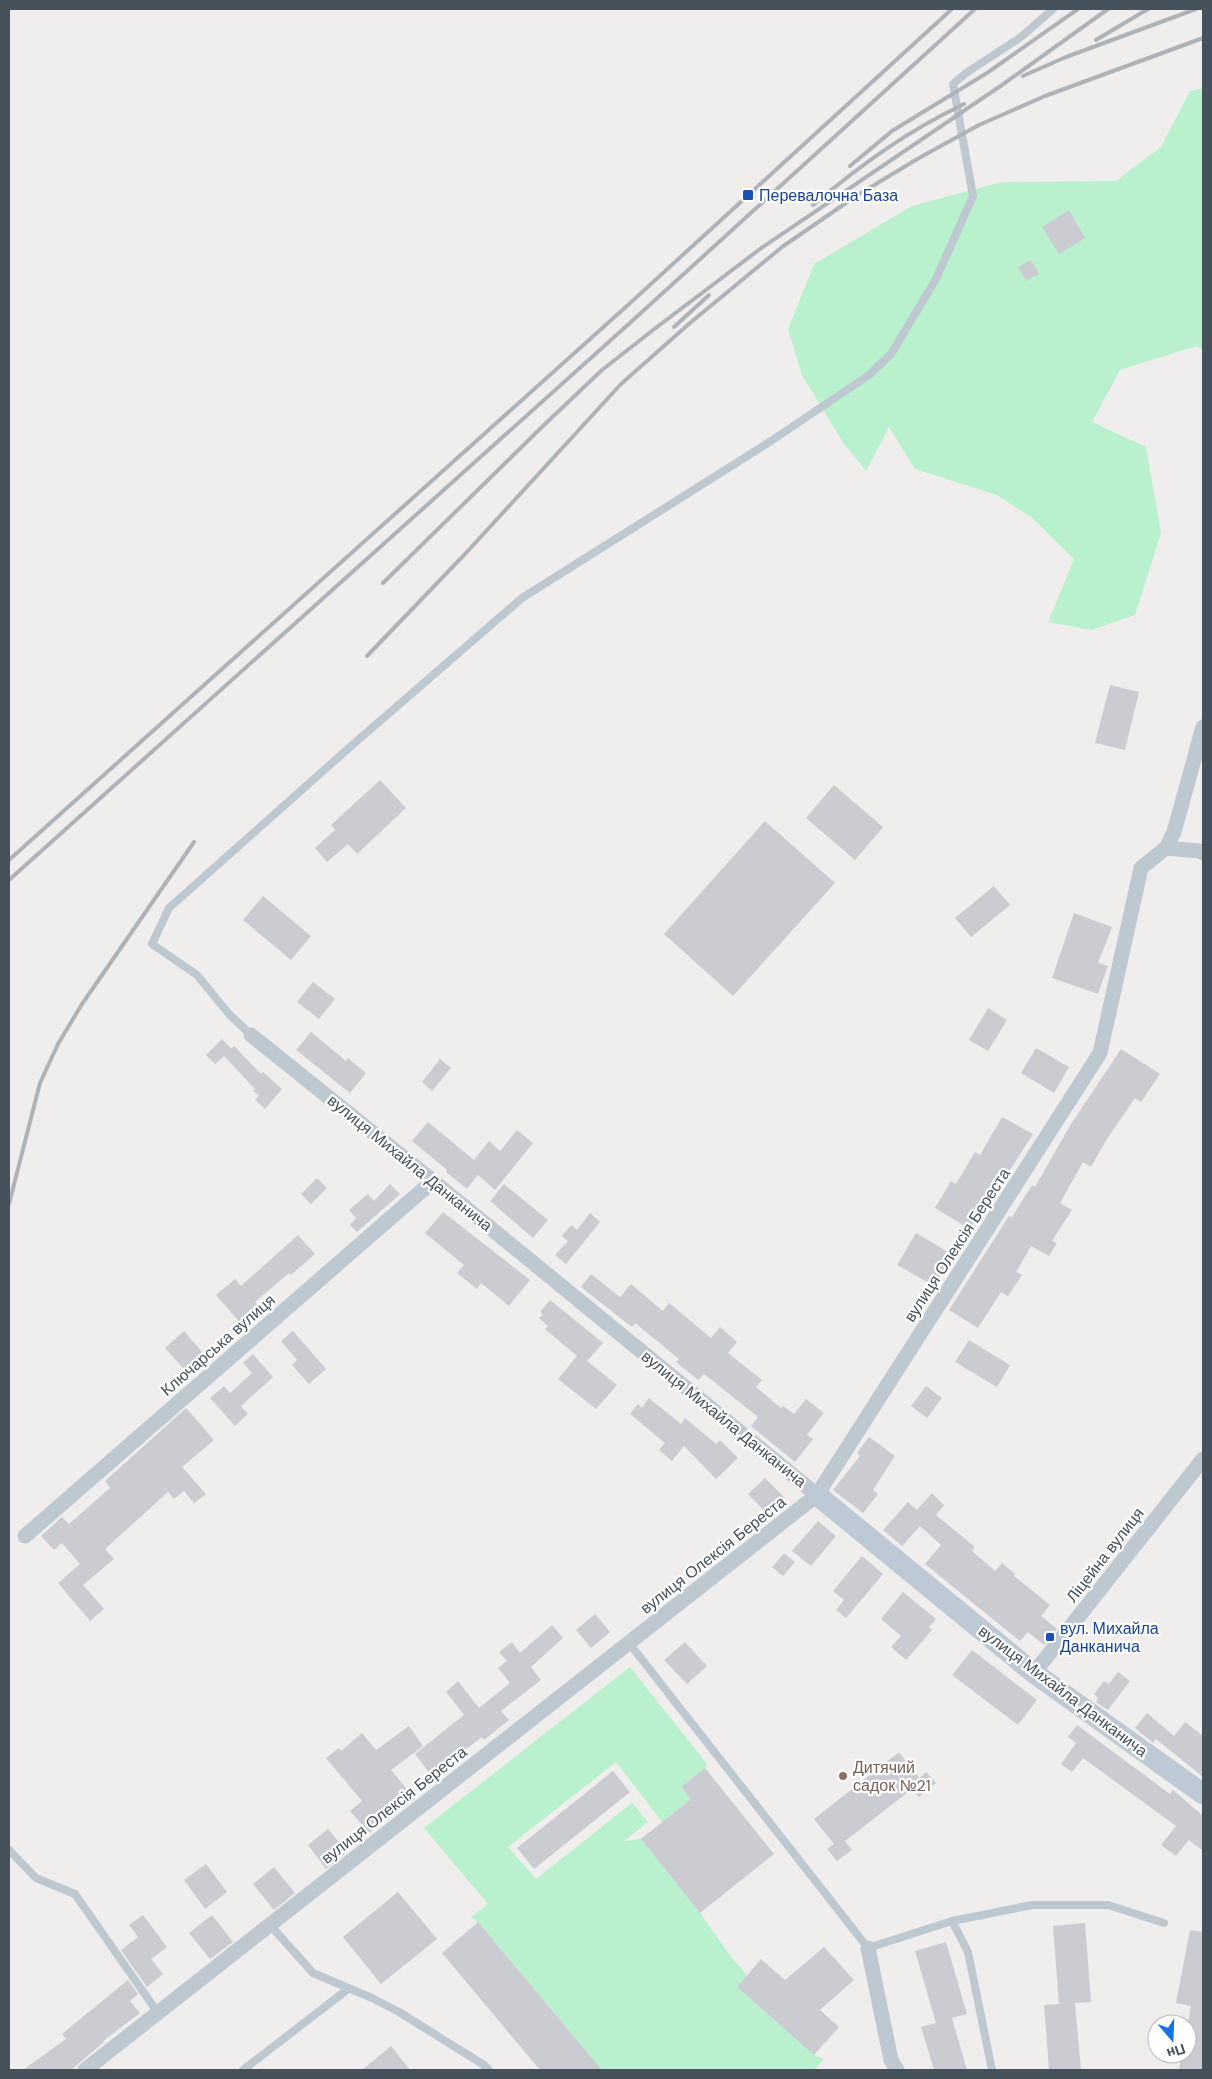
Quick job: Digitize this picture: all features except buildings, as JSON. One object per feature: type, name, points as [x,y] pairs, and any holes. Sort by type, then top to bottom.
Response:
[{"type":"street","name":"вулиця Олексія Береста","points":[[85,2070],[817,1495],[1100,1053],[1141,868],[1166,848],[1174,832],[1203,728]]},
{"type":"street","points":[[1166,848],[1203,853]]},
{"type":"street","name":"вулиця Михайла Данканича","points":[[251,1036],[433,1181],[1034,1673],[1203,1794]]},
{"type":"street","name":"Ключарська вулиця","points":[[25,1536],[433,1181]]},
{"type":"street","name":"Ліцейна вулиця","points":[[1034,1673],[1203,1459]]},
{"type":"street","points":[[868,1948],[891,2060],[898,2070]]},
{"type":"lane","points":[[251,1036],[229,1014],[197,975],[152,944],[169,908],[350,747],[522,598],[771,441],[869,375],[891,354],[936,279],[973,196],[954,84],[966,73],[1021,37],[1054,9]]},
{"type":"lane","points":[[630,1643],[868,1948],[952,1921],[1032,1905],[1108,1905],[1164,1923]]},
{"type":"lane","points":[[9,1850],[36,1878],[75,1894],[158,2013]]},
{"type":"lane","points":[[952,1921],[968,1952],[992,2070]]},
{"type":"lane","points":[[270,1925],[313,1973],[399,2012],[489,2070]]},
{"type":"lane","points":[[244,2070],[348,1989]]},
{"type":"green space","points":[[1203,88],[1203,350],[1197,346],[1120,370],[1092,422],[1146,447],[1161,533],[1135,615],[1091,630],[1048,622],[1074,559],[1031,517],[997,495],[915,469],[889,427],[866,471],[844,444],[802,375],[788,329],[814,264],[912,206],[1002,182],[1116,181],[1161,147],[1190,91]]},
{"type":"green space","points":[[630,1667],[707,1764],[705,1768],[681,1787],[691,1799],[662,1822],[616,1762],[508,1847],[536,1879],[632,1803],[648,1822],[624,1841],[641,1839],[700,1913],[732,1958],[747,1975],[737,1987],[814,2055],[824,2059],[814,2070],[602,2070],[478,1922],[471,1917],[488,1904],[424,1828]]},
{"type":"railway","points":[[9,860],[628,305],[952,9]]},
{"type":"railway","points":[[9,880],[631,322],[975,9]]},
{"type":"railway","points":[[850,166],[892,131],[987,73],[1078,9]]},
{"type":"railway","points":[[383,583],[602,370],[760,249],[1002,85],[1108,9]]},
{"type":"railway","points":[[1096,40],[1148,9]]},
{"type":"railway","points":[[1023,76],[1066,57],[1196,9]]},
{"type":"railway","points":[[367,656],[466,553],[621,384],[690,323],[782,247],[856,196],[979,125],[1045,96],[1203,38]]},
{"type":"railway","points":[[813,205],[849,176],[904,137],[964,104]]},
{"type":"railway","points":[[674,327],[709,295]]},
{"type":"railway","points":[[9,1204],[40,1083],[58,1044],[82,1004],[194,842]]},
{"type":"place","name":"Перевалочна База","points":[[748,195]]},
{"type":"place","name":"вул. Михайла Данканича","points":[[1050,1637]]},
{"type":"place","name":"Дитячий садок №21","points":[[843,1776]]}]
